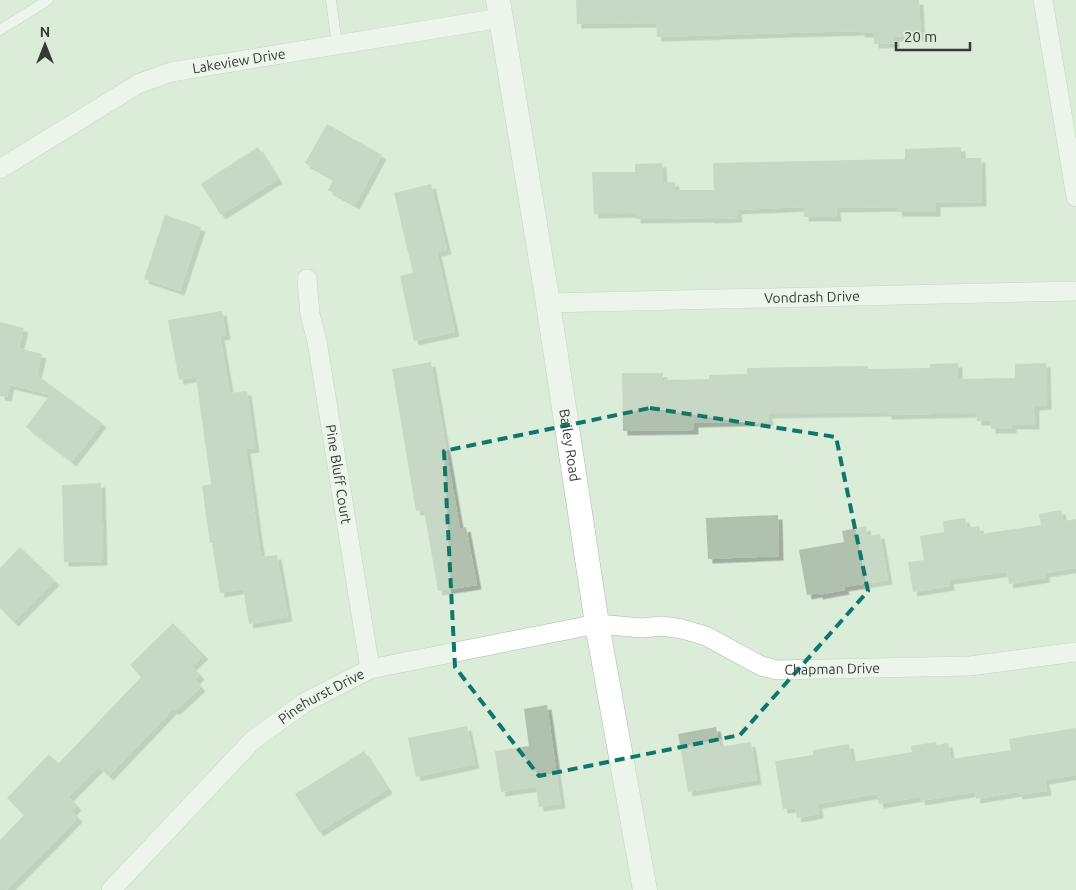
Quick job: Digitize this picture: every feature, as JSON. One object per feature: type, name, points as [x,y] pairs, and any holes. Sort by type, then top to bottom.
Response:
[{"type":"street","points":[[1043,0],[1076,197]]},
{"type":"street","name":"Lakeview Drive","points":[[0,169],[138,84],[171,72],[337,45],[500,9]]},
{"type":"street","name":"Bailey Road","points":[[500,9],[548,303],[597,624],[645,890]]},
{"type":"street","name":"Pine Bluff Court","points":[[307,279],[310,314],[318,351],[370,669]]},
{"type":"street","name":"Vondrash Drive","points":[[548,303],[1076,291]]},
{"type":"street","name":"Pinehurst Drive","points":[[111,890],[253,740],[304,703],[370,669],[597,624]]},
{"type":"street","name":"Chapman Drive","points":[[597,624],[642,628],[662,626],[682,629],[706,636],[761,666],[777,670],[970,666],[1076,652]]},
{"type":"lane","points":[[0,30],[48,0]]},
{"type":"lane","points":[[331,0],[337,45]]},
{"type":"highlighted area","points":[[650,408],[836,437],[868,591],[740,735],[539,776],[455,667],[444,451]]},
{"type":"building","points":[[576,0],[919,0],[921,36],[895,37],[895,43],[874,44],[874,33],[860,33],[860,31],[657,37],[656,23],[577,24]]},
{"type":"building","points":[[327,124],[382,155],[355,205],[328,190],[334,179],[305,163]]},
{"type":"building","points":[[258,147],[278,179],[221,215],[201,184]]},
{"type":"building","points":[[961,147],[961,158],[981,158],[982,202],[936,203],[936,212],[898,212],[897,207],[836,208],[837,217],[804,217],[804,207],[737,210],[738,218],[710,219],[636,219],[636,213],[594,214],[592,172],[635,172],[635,164],[662,163],[663,182],[675,182],[675,190],[714,190],[713,163],[905,159],[905,149]]},
{"type":"building","points":[[431,184],[447,250],[437,252],[455,332],[414,341],[400,276],[413,273],[394,193]]},
{"type":"building","points":[[165,215],[201,227],[180,291],[144,279]]},
{"type":"building","points":[[222,311],[226,335],[220,336],[230,393],[247,391],[255,448],[246,449],[261,557],[277,555],[288,617],[249,624],[243,589],[220,593],[212,543],[210,543],[202,486],[211,484],[196,377],[179,380],[168,320]]},
{"type":"building","points":[[0,322],[24,328],[19,348],[42,354],[37,375],[102,423],[72,462],[26,427],[50,395],[10,385],[7,397],[0,396]]},
{"type":"building","points":[[431,362],[460,529],[466,527],[477,585],[438,591],[424,510],[416,511],[392,369]]},
{"type":"building","points":[[958,363],[958,379],[1015,378],[1015,364],[1046,363],[1047,405],[1035,406],[1035,425],[1012,425],[1012,429],[991,429],[991,421],[977,421],[976,413],[887,415],[887,412],[768,414],[769,421],[694,423],[694,430],[623,431],[622,373],[663,373],[663,380],[709,379],[709,375],[747,374],[747,368],[868,366],[868,369],[930,368],[930,364]]},
{"type":"building","points":[[101,483],[103,561],[64,562],[62,485]]},
{"type":"building","points":[[1061,510],[1063,521],[1076,519],[1076,568],[1045,573],[1046,578],[1009,584],[1007,572],[949,580],[950,586],[913,592],[908,562],[924,560],[920,536],[944,532],[943,521],[965,518],[967,528],[979,526],[981,534],[1041,525],[1039,514]]},
{"type":"building","points":[[778,515],[779,556],[708,559],[706,518]]},
{"type":"building","points":[[866,526],[867,536],[880,534],[888,580],[844,587],[845,590],[818,595],[818,593],[807,595],[799,550],[844,542],[842,531]]},
{"type":"building","points":[[20,547],[55,581],[14,622],[0,608],[0,568]]},
{"type":"building","points":[[173,623],[204,655],[192,666],[200,675],[195,680],[201,687],[175,711],[173,709],[109,776],[99,767],[69,797],[77,806],[72,811],[78,818],[7,890],[0,890],[0,840],[24,815],[7,798],[49,754],[58,764],[141,677],[130,665]]},
{"type":"building","points":[[547,705],[561,804],[539,807],[536,787],[501,792],[495,751],[529,746],[524,709]]},
{"type":"building","points":[[467,726],[475,764],[416,777],[408,738]]},
{"type":"building","points":[[716,727],[720,747],[751,742],[757,780],[688,792],[678,734]]},
{"type":"building","points":[[1076,728],[1076,775],[1045,780],[1047,791],[1018,795],[1018,792],[976,799],[975,792],[921,801],[920,797],[879,804],[877,794],[818,804],[819,814],[797,818],[795,808],[783,809],[775,761],[813,755],[813,750],[849,744],[852,762],[912,752],[911,746],[936,742],[937,745],[948,743],[951,759],[1011,750],[1009,739]]},
{"type":"building","points":[[364,751],[388,789],[319,832],[295,794]]}]
